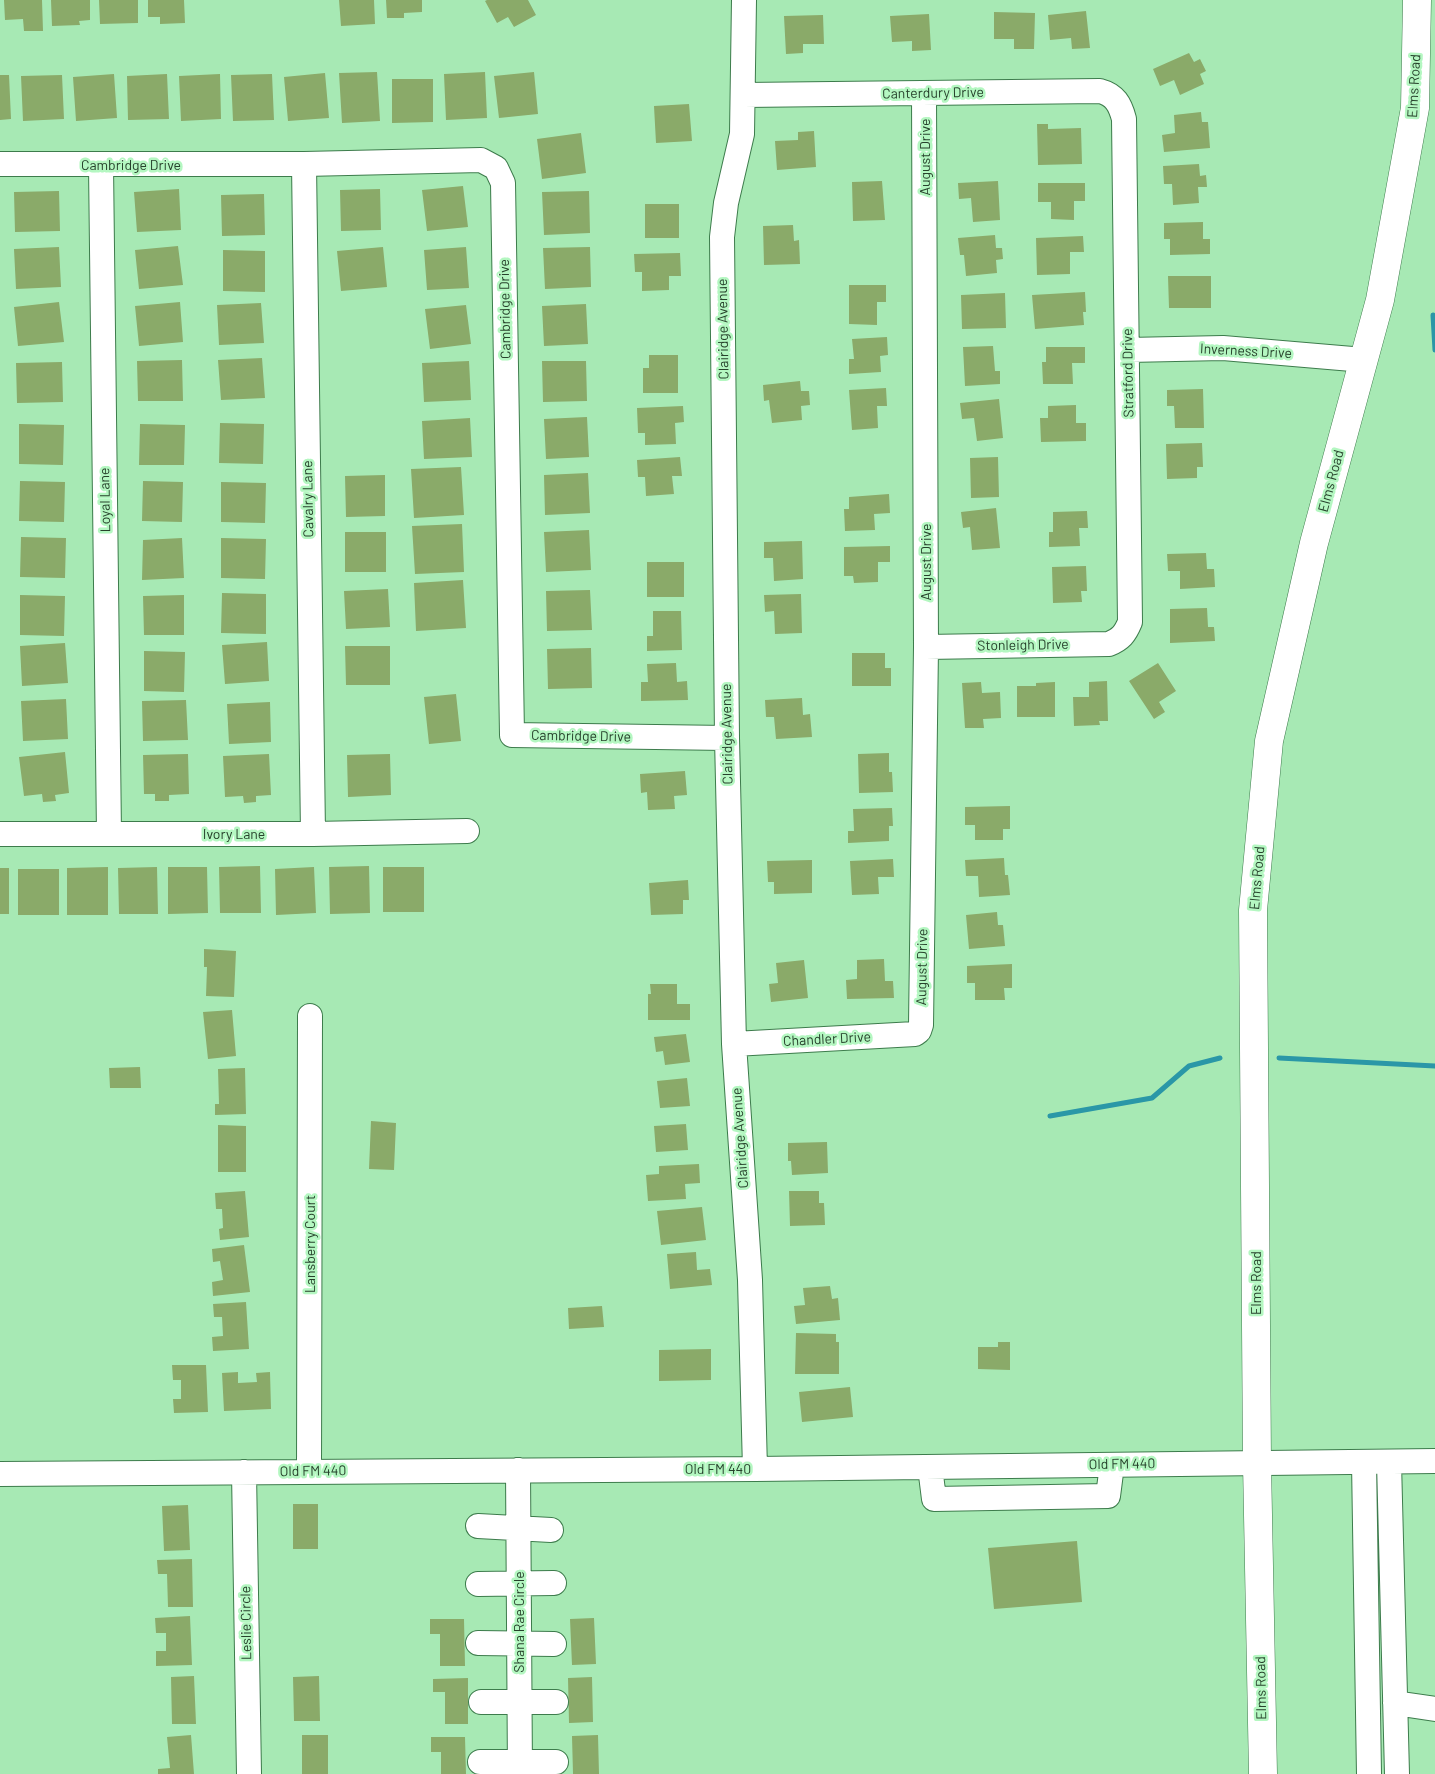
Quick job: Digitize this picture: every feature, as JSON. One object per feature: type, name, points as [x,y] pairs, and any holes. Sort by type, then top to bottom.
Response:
[{"type":"main road","name":"Elms Road","points":[[1263,1774],[1257,1463],[1253,910],[1268,751],[1314,543],[1380,300],[1415,108],[1417,0]]},
{"type":"street","name":"Clairidge Avenue","points":[[744,0],[742,134],[726,203],[722,237],[727,738],[734,1044],[750,1280],[754,1469]]},
{"type":"street","name":"Canterdury Drive","points":[[744,95],[1100,91],[1108,93],[1118,103]]},
{"type":"street","name":"August Drive","points":[[919,1031],[921,1025],[926,647],[924,93]]},
{"type":"street","name":"Stratford Drive","points":[[1118,103],[1124,119],[1130,622],[1125,634],[1119,640]]},
{"type":"street","name":"Cambridge Drive","points":[[0,164],[304,164],[481,160],[496,168],[503,182],[512,735],[727,738]]},
{"type":"street","name":"Cavalry Lane","points":[[304,164],[313,834]]},
{"type":"street","name":"Loyal Lane","points":[[101,165],[109,834]]},
{"type":"street","name":"Inverness Drive","points":[[1128,350],[1223,348],[1364,360]]},
{"type":"street","name":"Stonleigh Drive","points":[[926,647],[1109,644],[1119,640]]},
{"type":"street","name":"Ivory Lane","points":[[0,834],[313,834],[467,831]]},
{"type":"street","name":"Lansberry Court","points":[[309,1471],[310,1016]]},
{"type":"street","name":"Chandler Drive","points":[[734,1044],[914,1034],[919,1031]]},
{"type":"street","name":"Old FM 440","points":[[0,1474],[754,1469],[1435,1461]]},
{"type":"street","points":[[1364,1462],[1369,1774]]},
{"type":"street","points":[[1389,1462],[1397,1774]]},
{"type":"street","points":[[930,1467],[934,1499],[1108,1496],[1112,1464]]},
{"type":"street","name":"Shana Rae Circle","points":[[518,1470],[520,1768]]},
{"type":"street","name":"Leslie Circle","points":[[244,1472],[249,1774]]},
{"type":"street","points":[[478,1526],[552,1530]]},
{"type":"street","points":[[478,1584],[554,1583]]},
{"type":"street","points":[[478,1643],[554,1644]]},
{"type":"street","points":[[481,1702],[556,1702]]},
{"type":"street","points":[[1395,1704],[1435,1709]]},
{"type":"street","points":[[480,1762],[520,1768],[556,1762]]},
{"type":"building","points":[[4,0],[42,0],[43,31],[24,31],[23,19],[5,20]]},
{"type":"building","points":[[51,0],[90,0],[90,20],[79,21],[80,25],[52,26]]},
{"type":"building","points":[[99,0],[138,0],[138,23],[100,24]]},
{"type":"building","points":[[148,0],[184,0],[185,23],[160,24],[160,17],[148,17]]},
{"type":"building","points":[[339,0],[374,0],[375,24],[341,26]]},
{"type":"building","points":[[386,0],[422,0],[422,12],[404,13],[404,18],[387,18]]},
{"type":"building","points":[[528,0],[536,15],[514,27],[508,17],[497,23],[485,1]]},
{"type":"building","points":[[1086,11],[1090,48],[1072,49],[1071,38],[1050,40],[1048,15]]},
{"type":"building","points":[[994,12],[1035,13],[1034,49],[1014,49],[1014,39],[994,39]]},
{"type":"building","points":[[929,14],[931,50],[912,51],[912,41],[892,42],[890,16]]},
{"type":"building","points":[[823,15],[824,44],[803,44],[803,53],[786,54],[784,16]]},
{"type":"building","points":[[1189,53],[1194,62],[1200,59],[1206,71],[1200,74],[1204,84],[1180,95],[1174,80],[1160,86],[1153,69]]},
{"type":"building","points":[[377,72],[380,121],[342,123],[339,73]]},
{"type":"building","points":[[485,72],[487,118],[446,120],[444,74]]},
{"type":"building","points":[[534,72],[538,114],[499,118],[494,76]]},
{"type":"building","points":[[325,73],[329,118],[288,121],[284,77]]},
{"type":"building","points":[[114,74],[117,118],[76,121],[73,77]]},
{"type":"building","points":[[167,74],[169,119],[128,120],[127,76]]},
{"type":"building","points":[[220,74],[221,119],[181,121],[179,76]]},
{"type":"building","points":[[272,74],[274,120],[233,121],[231,75]]},
{"type":"building","points":[[0,75],[9,75],[11,119],[0,120]]},
{"type":"building","points":[[62,75],[64,119],[23,121],[21,76]]},
{"type":"building","points":[[392,79],[433,79],[433,122],[392,123]]},
{"type":"building","points":[[689,104],[692,141],[656,143],[654,106]]},
{"type":"building","points":[[1201,112],[1202,122],[1208,122],[1210,148],[1164,152],[1162,135],[1175,133],[1174,115]]},
{"type":"building","points":[[1037,124],[1048,124],[1048,129],[1081,128],[1082,164],[1038,165]]},
{"type":"building","points":[[814,131],[816,167],[777,170],[775,141],[798,140],[798,132]]},
{"type":"building","points":[[581,133],[586,173],[542,179],[537,139]]},
{"type":"building","points":[[1199,164],[1200,176],[1206,175],[1207,187],[1198,187],[1199,203],[1173,205],[1172,184],[1164,184],[1163,166]]},
{"type":"building","points":[[882,181],[885,220],[853,221],[852,182]]},
{"type":"building","points":[[998,181],[1000,220],[973,222],[971,198],[959,199],[958,183]]},
{"type":"building","points":[[1038,183],[1085,183],[1085,201],[1074,201],[1074,220],[1051,219],[1051,202],[1038,202]]},
{"type":"building","points":[[463,186],[468,227],[427,231],[422,190]]},
{"type":"building","points":[[179,189],[181,230],[137,232],[134,192]]},
{"type":"building","points":[[380,189],[381,230],[341,231],[340,190]]},
{"type":"building","points":[[59,191],[60,231],[15,232],[14,192]]},
{"type":"building","points":[[589,191],[590,233],[544,235],[542,192]]},
{"type":"building","points":[[264,194],[265,235],[222,236],[221,195]]},
{"type":"building","points":[[645,204],[679,204],[679,238],[645,238]]},
{"type":"building","points":[[1203,222],[1203,239],[1210,239],[1210,254],[1170,255],[1170,239],[1164,239],[1164,223]]},
{"type":"building","points":[[793,225],[794,241],[799,240],[800,264],[764,265],[763,226]]},
{"type":"building","points":[[995,235],[996,248],[1002,248],[1003,259],[996,260],[997,273],[966,276],[964,255],[960,255],[958,238]]},
{"type":"building","points":[[1083,236],[1084,252],[1070,252],[1070,274],[1037,275],[1036,238]]},
{"type":"building","points":[[178,246],[183,285],[139,289],[135,250]]},
{"type":"building","points":[[59,247],[61,287],[16,289],[14,249]]},
{"type":"building","points":[[383,247],[387,287],[341,291],[337,251]]},
{"type":"building","points":[[466,247],[469,288],[427,290],[424,250]]},
{"type":"building","points":[[590,247],[591,287],[545,289],[543,248]]},
{"type":"building","points":[[223,250],[265,251],[265,292],[223,291]]},
{"type":"building","points":[[680,253],[681,276],[669,276],[669,290],[642,291],[642,272],[635,272],[634,254]]},
{"type":"building","points":[[1168,276],[1211,276],[1211,308],[1169,308]]},
{"type":"building","points":[[849,285],[886,285],[886,302],[877,302],[877,325],[849,324]]},
{"type":"building","points":[[1085,292],[1086,312],[1083,312],[1084,325],[1035,329],[1032,295]]},
{"type":"building","points":[[1005,293],[1006,328],[962,329],[961,295]]},
{"type":"building","points":[[59,302],[64,342],[18,346],[14,307]]},
{"type":"building","points":[[180,302],[183,342],[139,346],[135,306]]},
{"type":"building","points":[[261,303],[264,343],[219,345],[217,305]]},
{"type":"building","points":[[586,304],[588,344],[544,346],[542,306]]},
{"type":"building","points":[[466,305],[471,344],[430,349],[425,309]]},
{"type":"building","points":[[887,337],[888,355],[880,356],[881,372],[849,374],[849,359],[854,359],[852,339]]},
{"type":"building","points":[[993,346],[995,371],[1000,371],[1000,384],[965,386],[963,347]]},
{"type":"building","points":[[1046,347],[1085,347],[1085,363],[1072,363],[1073,384],[1043,384],[1042,362],[1046,362]]},
{"type":"building","points":[[649,355],[678,355],[678,393],[643,393],[643,368],[649,368]]},
{"type":"building","points":[[262,358],[265,398],[221,400],[218,360]]},
{"type":"building","points":[[182,360],[183,401],[138,401],[137,361]]},
{"type":"building","points":[[469,361],[471,400],[424,402],[422,363]]},
{"type":"building","points":[[542,361],[586,361],[587,401],[543,402]]},
{"type":"building","points":[[62,362],[63,402],[17,403],[16,363]]},
{"type":"building","points":[[800,381],[801,391],[809,391],[810,405],[801,406],[802,420],[772,423],[769,400],[764,401],[763,385]]},
{"type":"building","points":[[886,388],[887,406],[877,406],[878,428],[852,430],[849,390]]},
{"type":"building","points":[[1203,389],[1204,428],[1175,428],[1174,406],[1167,406],[1167,390]]},
{"type":"building","points":[[999,399],[1003,438],[977,441],[974,418],[962,419],[960,403]]},
{"type":"building","points":[[1076,405],[1076,423],[1086,423],[1086,441],[1041,442],[1040,418],[1048,418],[1048,406]]},
{"type":"building","points":[[683,406],[684,422],[675,423],[676,444],[645,445],[645,433],[638,433],[637,408]]},
{"type":"building","points":[[587,417],[589,457],[546,459],[544,419]]},
{"type":"building","points":[[470,418],[472,457],[424,459],[422,421]]},
{"type":"building","points":[[220,423],[264,424],[263,464],[219,463]]},
{"type":"building","points":[[19,424],[64,425],[63,465],[19,464]]},
{"type":"building","points":[[140,424],[185,425],[184,465],[139,465]]},
{"type":"building","points":[[1202,443],[1203,467],[1197,467],[1197,478],[1167,479],[1166,444]]},
{"type":"building","points":[[680,457],[682,476],[672,476],[674,494],[646,496],[645,477],[638,477],[637,460]]},
{"type":"building","points":[[998,457],[999,497],[971,498],[970,458]]},
{"type":"building","points":[[461,467],[464,515],[414,518],[411,469]]},
{"type":"building","points":[[588,473],[590,513],[545,515],[544,475]]},
{"type":"building","points":[[385,475],[385,516],[346,517],[345,476]]},
{"type":"building","points":[[20,481],[65,482],[64,522],[19,521]]},
{"type":"building","points":[[143,481],[183,482],[182,522],[142,521]]},
{"type":"building","points":[[221,482],[266,483],[265,523],[221,522]]},
{"type":"building","points":[[889,494],[890,513],[874,514],[875,530],[845,531],[844,509],[849,509],[849,497]]},
{"type":"building","points":[[996,508],[1000,548],[972,550],[970,527],[963,528],[961,512]]},
{"type":"building","points":[[1087,511],[1088,528],[1079,528],[1080,546],[1049,547],[1049,532],[1053,532],[1053,512]]},
{"type":"building","points":[[462,524],[464,572],[415,574],[412,526]]},
{"type":"building","points":[[589,530],[591,570],[546,572],[544,532]]},
{"type":"building","points":[[345,532],[386,532],[386,572],[345,572]]},
{"type":"building","points":[[21,537],[66,538],[65,578],[20,577]]},
{"type":"building","points":[[182,538],[184,578],[142,580],[143,540]]},
{"type":"building","points":[[221,538],[266,539],[265,579],[221,578]]},
{"type":"building","points":[[802,541],[803,579],[774,581],[773,558],[764,558],[764,542]]},
{"type":"building","points":[[890,546],[890,562],[878,562],[878,582],[854,583],[853,576],[844,576],[844,547]]},
{"type":"building","points":[[1206,553],[1207,569],[1214,569],[1215,587],[1180,589],[1180,571],[1168,571],[1167,554]]},
{"type":"building","points":[[647,562],[684,562],[684,597],[647,597]]},
{"type":"building","points":[[1086,566],[1087,591],[1081,591],[1082,602],[1053,603],[1052,567]]},
{"type":"building","points":[[463,580],[466,628],[416,631],[414,583]]},
{"type":"building","points":[[388,589],[390,627],[346,629],[344,591]]},
{"type":"building","points":[[590,590],[592,630],[547,631],[546,591]]},
{"type":"building","points":[[222,593],[266,594],[266,634],[221,633]]},
{"type":"building","points":[[801,594],[802,633],[775,634],[774,611],[765,612],[764,595]]},
{"type":"building","points":[[20,595],[65,596],[64,636],[20,635]]},
{"type":"building","points":[[184,595],[184,635],[144,635],[143,596]]},
{"type":"building","points":[[1207,608],[1208,627],[1214,627],[1215,641],[1170,643],[1170,609]]},
{"type":"building","points":[[653,611],[681,611],[682,650],[647,651],[647,636],[653,636]]},
{"type":"building","points":[[267,642],[269,681],[225,684],[222,645]]},
{"type":"building","points":[[65,643],[68,683],[22,686],[20,646]]},
{"type":"building","points":[[345,646],[390,646],[390,685],[346,685]]},
{"type":"building","points":[[591,648],[592,688],[548,689],[547,649]]},
{"type":"building","points":[[144,651],[185,652],[184,692],[144,691]]},
{"type":"building","points":[[852,653],[885,653],[885,668],[891,668],[891,686],[852,686]]},
{"type":"building","points":[[676,663],[677,682],[687,681],[688,700],[641,701],[641,682],[648,682],[647,664]]},
{"type":"building","points":[[1158,663],[1176,691],[1159,702],[1165,712],[1154,719],[1129,681]]},
{"type":"building","points":[[1107,681],[1108,721],[1099,721],[1100,725],[1074,726],[1073,697],[1089,697],[1089,682]]},
{"type":"building","points":[[981,682],[982,693],[1000,692],[1001,718],[983,719],[984,728],[965,728],[962,683]]},
{"type":"building","points":[[1055,682],[1055,717],[1017,717],[1017,686],[1036,686],[1036,683]]},
{"type":"building","points":[[456,694],[461,741],[429,744],[424,697]]},
{"type":"building","points":[[802,698],[803,715],[810,714],[812,737],[776,739],[774,717],[766,717],[765,700]]},
{"type":"building","points":[[66,699],[68,739],[23,741],[21,701]]},
{"type":"building","points":[[186,700],[188,740],[143,741],[142,701]]},
{"type":"building","points":[[270,702],[271,742],[229,744],[227,704]]},
{"type":"building","points":[[65,752],[69,793],[55,795],[56,801],[43,802],[42,794],[24,796],[19,757]]},
{"type":"building","points":[[889,753],[889,772],[892,772],[893,792],[859,793],[858,754]]},
{"type":"building","points":[[188,754],[189,794],[169,795],[169,801],[155,801],[155,794],[144,794],[143,755]]},
{"type":"building","points":[[269,754],[271,795],[256,796],[256,802],[244,803],[243,796],[225,797],[223,756]]},
{"type":"building","points":[[390,754],[391,795],[348,797],[347,755]]},
{"type":"building","points":[[685,771],[687,795],[674,796],[675,809],[648,810],[647,792],[641,793],[640,774]]},
{"type":"building","points":[[1010,806],[1010,829],[1003,829],[1003,840],[975,840],[975,825],[965,825],[965,807]]},
{"type":"building","points":[[892,808],[893,826],[889,826],[889,841],[848,843],[848,831],[854,831],[853,809]]},
{"type":"building","points":[[1004,858],[1005,875],[1008,875],[1010,895],[979,897],[978,876],[966,876],[965,860]]},
{"type":"building","points":[[893,859],[894,877],[878,877],[879,894],[852,895],[850,861]]},
{"type":"building","points":[[812,860],[812,893],[774,894],[774,882],[768,882],[767,861]]},
{"type":"building","points":[[260,866],[261,913],[220,913],[219,867]]},
{"type":"building","points":[[369,866],[370,913],[330,914],[329,867]]},
{"type":"building","points":[[108,867],[108,915],[67,915],[67,868]]},
{"type":"building","points":[[157,867],[158,914],[119,914],[118,868]]},
{"type":"building","points":[[168,867],[207,867],[208,913],[168,914]]},
{"type":"building","points":[[314,867],[316,913],[276,915],[275,869]]},
{"type":"building","points":[[383,867],[424,867],[424,912],[383,912]]},
{"type":"building","points":[[0,868],[9,868],[9,914],[0,914]]},
{"type":"building","points":[[18,869],[59,869],[59,915],[18,915]]},
{"type":"building","points":[[688,880],[689,900],[683,900],[683,914],[651,915],[649,883]]},
{"type":"building","points":[[997,912],[998,925],[1003,925],[1005,946],[969,949],[966,915]]},
{"type":"building","points":[[204,949],[236,951],[234,997],[206,996],[207,967],[204,967]]},
{"type":"building","points":[[884,959],[885,981],[893,981],[894,998],[847,999],[846,980],[857,979],[857,960]]},
{"type":"building","points":[[804,960],[808,998],[771,1002],[769,984],[778,983],[776,963]]},
{"type":"building","points":[[1012,964],[1012,988],[1004,988],[1005,1000],[975,1000],[975,983],[967,983],[967,966]]},
{"type":"building","points":[[650,984],[677,984],[677,1004],[690,1004],[690,1020],[648,1020],[648,994],[651,994]]},
{"type":"building","points":[[232,1010],[236,1056],[208,1059],[203,1012]]},
{"type":"building","points":[[686,1034],[690,1062],[665,1065],[663,1051],[656,1052],[654,1037]]},
{"type":"building","points":[[140,1067],[141,1088],[110,1088],[109,1068]]},
{"type":"building","points":[[245,1068],[246,1114],[215,1115],[215,1104],[219,1104],[218,1069]]},
{"type":"building","points":[[687,1078],[690,1106],[660,1108],[657,1081]]},
{"type":"building","points":[[371,1121],[396,1123],[394,1170],[369,1169]]},
{"type":"building","points":[[686,1124],[688,1150],[656,1152],[654,1126]]},
{"type":"building","points":[[218,1125],[246,1126],[246,1172],[218,1172]]},
{"type":"building","points":[[827,1142],[828,1173],[792,1175],[791,1161],[788,1161],[788,1143]]},
{"type":"building","points":[[699,1164],[700,1183],[685,1184],[686,1199],[648,1201],[646,1175],[659,1174],[659,1166]]},
{"type":"building","points":[[245,1191],[249,1237],[220,1240],[219,1229],[223,1228],[222,1209],[216,1209],[215,1193]]},
{"type":"building","points":[[789,1191],[819,1191],[819,1203],[824,1203],[825,1225],[790,1226]]},
{"type":"building","points":[[702,1207],[706,1240],[661,1245],[657,1211]]},
{"type":"building","points":[[244,1245],[250,1292],[213,1296],[212,1282],[223,1280],[220,1261],[213,1262],[212,1249]]},
{"type":"building","points":[[696,1252],[697,1270],[710,1269],[712,1285],[670,1289],[667,1254]]},
{"type":"building","points":[[830,1286],[832,1299],[838,1298],[840,1320],[796,1324],[794,1306],[805,1305],[803,1288]]},
{"type":"building","points":[[246,1302],[249,1349],[213,1351],[212,1337],[223,1336],[222,1317],[214,1317],[213,1304]]},
{"type":"building","points":[[602,1306],[604,1327],[569,1329],[568,1308]]},
{"type":"building","points":[[796,1333],[836,1334],[836,1342],[839,1342],[839,1374],[795,1374]]},
{"type":"building","points":[[998,1342],[1010,1342],[1010,1370],[978,1369],[978,1347],[998,1347]]},
{"type":"building","points":[[711,1349],[711,1380],[659,1381],[659,1350]]},
{"type":"building","points":[[172,1365],[206,1365],[208,1412],[174,1413],[173,1399],[181,1399],[181,1380],[173,1380]]},
{"type":"building","points":[[238,1372],[238,1383],[257,1382],[256,1373],[270,1372],[271,1409],[224,1411],[222,1373]]},
{"type":"building","points":[[850,1387],[853,1417],[802,1422],[799,1392]]},
{"type":"building","points":[[293,1504],[318,1504],[318,1549],[293,1549]]},
{"type":"building","points":[[188,1505],[190,1550],[164,1551],[162,1506]]},
{"type":"building","points":[[1077,1541],[1082,1602],[994,1609],[988,1548]]},
{"type":"building","points":[[192,1559],[193,1607],[168,1607],[167,1574],[158,1574],[157,1560]]},
{"type":"building","points":[[190,1616],[192,1665],[156,1666],[156,1651],[166,1651],[166,1633],[156,1633],[155,1618]]},
{"type":"building","points":[[594,1618],[596,1664],[572,1665],[570,1619]]},
{"type":"building","points":[[430,1619],[464,1619],[465,1666],[440,1666],[440,1634],[430,1634]]},
{"type":"building","points":[[194,1676],[196,1724],[172,1724],[171,1677]]},
{"type":"building","points":[[319,1676],[320,1721],[294,1721],[293,1677]]},
{"type":"building","points":[[592,1677],[593,1722],[569,1723],[568,1678]]},
{"type":"building","points":[[468,1678],[468,1724],[445,1724],[445,1692],[433,1692],[433,1679]]},
{"type":"building","points":[[191,1735],[194,1774],[158,1774],[158,1769],[170,1768],[167,1737]]},
{"type":"building","points":[[302,1735],[328,1735],[328,1774],[302,1774]]},
{"type":"building","points":[[598,1735],[599,1774],[573,1774],[572,1736]]},
{"type":"building","points":[[431,1737],[465,1737],[466,1774],[441,1774],[441,1752],[431,1752]]},
{"type":"waterway","points":[[1433,315],[1435,350]]},
{"type":"waterway","points":[[1050,1116],[1152,1098],[1189,1066],[1220,1058]]},
{"type":"waterway","points":[[1279,1058],[1435,1066]]}]
